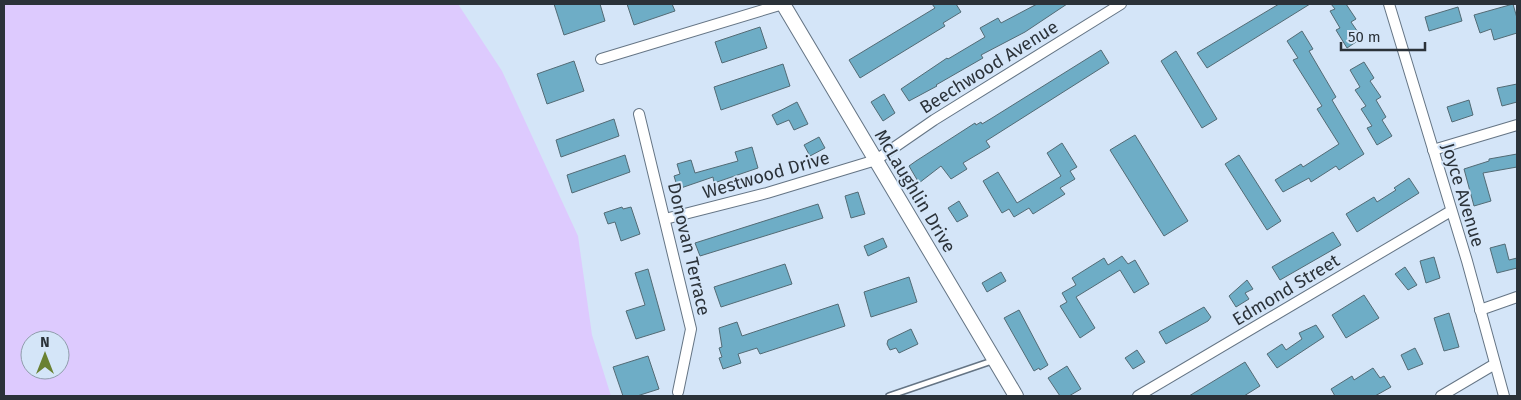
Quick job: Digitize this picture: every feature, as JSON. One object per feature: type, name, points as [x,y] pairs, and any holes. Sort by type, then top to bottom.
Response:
[{"type":"main road","name":"McLaughlin Drive","points":[[783,4],[1016,396]]},
{"type":"street","points":[[601,59],[783,4]]},
{"type":"street","name":"Beechwood Avenue","points":[[876,160],[934,120],[1121,4]]},
{"type":"street","name":"Joyce Avenue","points":[[1389,4],[1504,396]]},
{"type":"street","name":"Donovan Terrace","points":[[639,114],[691,329],[678,392]]},
{"type":"street","points":[[1433,150],[1517,124]]},
{"type":"street","name":"Westwood Drive","points":[[665,219],[767,193],[876,160]]},
{"type":"street","name":"Edmond Street","points":[[1138,396],[1451,211]]},
{"type":"street","points":[[1480,310],[1517,297]]},
{"type":"street","points":[[1441,396],[1495,364]]},
{"type":"lane","points":[[889,396],[995,360]]},
{"type":"shaded area","points":[[4,4],[458,4],[502,71],[578,236],[592,335],[611,396],[4,396]]},
{"type":"building","points":[[554,4],[600,4],[605,21],[564,35]]},
{"type":"building","points":[[627,4],[672,4],[675,11],[634,25]]},
{"type":"building","points":[[932,4],[956,4],[961,12],[943,23],[945,26],[860,78],[849,60],[935,8]]},
{"type":"building","points":[[1037,4],[1067,4],[1025,32],[981,55],[983,58],[909,101],[901,89],[947,58],[985,37],[980,28],[998,18],[1001,23]]},
{"type":"building","points":[[1279,4],[1310,4],[1207,68],[1197,53]]},
{"type":"building","points":[[1331,4],[1346,4],[1356,19],[1351,22],[1362,38],[1347,48],[1336,30],[1340,28],[1330,11],[1335,9]]},
{"type":"building","points":[[1513,4],[1517,18],[1517,33],[1494,40],[1491,29],[1480,33],[1474,15]]},
{"type":"building","points":[[1458,7],[1462,21],[1429,31],[1425,17]]},
{"type":"building","points":[[760,27],[767,48],[722,63],[715,42]]},
{"type":"building","points":[[1302,31],[1313,49],[1309,51],[1336,97],[1332,100],[1364,154],[1339,170],[1336,166],[1311,182],[1309,178],[1283,192],[1275,180],[1301,164],[1303,167],[1339,144],[1317,109],[1322,106],[1293,60],[1298,58],[1287,41]]},
{"type":"building","points":[[1101,50],[1109,63],[986,141],[990,147],[963,163],[967,169],[951,179],[941,166],[919,183],[909,166],[975,123],[976,125],[981,122],[982,124]]},
{"type":"building","points":[[1176,51],[1217,119],[1202,128],[1161,61]]},
{"type":"building","points":[[574,61],[584,91],[547,104],[537,74]]},
{"type":"building","points":[[1364,62],[1374,78],[1370,81],[1381,97],[1376,100],[1386,117],[1382,120],[1392,136],[1377,145],[1367,128],[1372,126],[1361,109],[1366,106],[1355,90],[1360,87],[1350,70]]},
{"type":"building","points":[[783,64],[790,86],[721,110],[714,87]]},
{"type":"building","points":[[1517,84],[1517,102],[1502,106],[1497,88]]},
{"type":"building","points":[[884,94],[895,113],[883,121],[871,102]]},
{"type":"building","points":[[1469,100],[1473,115],[1452,122],[1447,107]]},
{"type":"building","points":[[797,102],[808,124],[794,130],[789,120],[777,125],[772,115]]},
{"type":"building","points":[[614,119],[619,136],[561,157],[556,140]]},
{"type":"building","points":[[1135,135],[1188,221],[1164,236],[1110,150]]},
{"type":"building","points":[[819,137],[825,148],[810,156],[804,145]]},
{"type":"building","points":[[1062,143],[1077,167],[1070,171],[1075,179],[1060,188],[1065,194],[1033,214],[1029,208],[1014,217],[1009,209],[1002,213],[983,181],[998,172],[1017,203],[1061,176],[1047,153]]},
{"type":"building","points":[[752,147],[758,168],[714,183],[713,177],[678,189],[674,176],[680,174],[677,164],[691,160],[695,173],[738,161],[735,152]]},
{"type":"building","points":[[1517,154],[1517,167],[1483,173],[1491,201],[1474,206],[1464,169],[1489,161],[1489,159]]},
{"type":"building","points":[[625,155],[630,172],[572,193],[567,175]]},
{"type":"building","points":[[1239,155],[1281,221],[1267,230],[1225,164]]},
{"type":"building","points":[[1409,178],[1419,193],[1357,232],[1346,214],[1374,197],[1377,202],[1396,190],[1394,188]]},
{"type":"building","points":[[858,192],[865,214],[851,218],[845,196]]},
{"type":"building","points":[[959,201],[968,216],[957,222],[948,208]]},
{"type":"building","points":[[818,204],[823,218],[700,256],[695,243]]},
{"type":"building","points":[[622,207],[623,209],[631,207],[640,234],[621,241],[615,222],[608,224],[604,213]]},
{"type":"building","points":[[1333,232],[1341,245],[1280,280],[1272,267]]},
{"type":"building","points":[[883,238],[887,247],[868,256],[864,246]]},
{"type":"building","points":[[1505,244],[1509,260],[1517,258],[1517,268],[1497,273],[1490,248]]},
{"type":"building","points":[[1122,256],[1128,264],[1135,260],[1149,284],[1134,293],[1120,270],[1076,297],[1095,328],[1080,338],[1060,306],[1067,302],[1062,293],[1076,285],[1072,278],[1104,258],[1108,265]]},
{"type":"building","points":[[1434,257],[1440,278],[1426,283],[1420,261]]},
{"type":"building","points":[[785,264],[792,284],[721,307],[714,287]]},
{"type":"building","points":[[1405,267],[1417,285],[1408,290],[1395,274]]},
{"type":"building","points":[[648,269],[665,330],[636,339],[626,311],[645,305],[635,273]]},
{"type":"building","points":[[1001,272],[1006,281],[987,292],[982,283]]},
{"type":"building","points":[[909,277],[917,302],[871,317],[864,292]]},
{"type":"building","points":[[1247,280],[1253,289],[1245,293],[1249,299],[1236,307],[1229,296]]},
{"type":"building","points":[[1364,295],[1379,318],[1346,338],[1332,315]]},
{"type":"building","points":[[838,304],[845,326],[760,354],[757,348],[738,354],[741,363],[723,369],[719,358],[722,357],[719,348],[722,347],[719,328],[737,322],[742,336]]},
{"type":"building","points":[[1204,307],[1211,317],[1208,321],[1166,344],[1159,332]]},
{"type":"building","points":[[1019,310],[1048,365],[1040,370],[1039,368],[1034,371],[1004,318]]},
{"type":"building","points":[[1449,313],[1459,347],[1444,351],[1434,318]]},
{"type":"building","points":[[1316,325],[1324,337],[1277,368],[1267,354],[1282,344],[1286,350],[1302,339],[1299,333]]},
{"type":"building","points":[[911,329],[918,344],[899,353],[896,348],[890,350],[887,344],[888,340]]},
{"type":"building","points":[[1415,348],[1423,364],[1408,370],[1401,355]]},
{"type":"building","points":[[1137,350],[1145,362],[1133,369],[1125,358]]},
{"type":"building","points":[[648,356],[659,389],[637,396],[623,396],[613,367]]},
{"type":"building","points":[[1245,362],[1260,386],[1244,396],[1189,396]]},
{"type":"building","points":[[1067,366],[1081,389],[1069,396],[1060,396],[1048,378]]},
{"type":"building","points":[[1373,368],[1380,378],[1384,376],[1391,387],[1375,396],[1335,396],[1331,389],[1352,376],[1354,380]]}]
